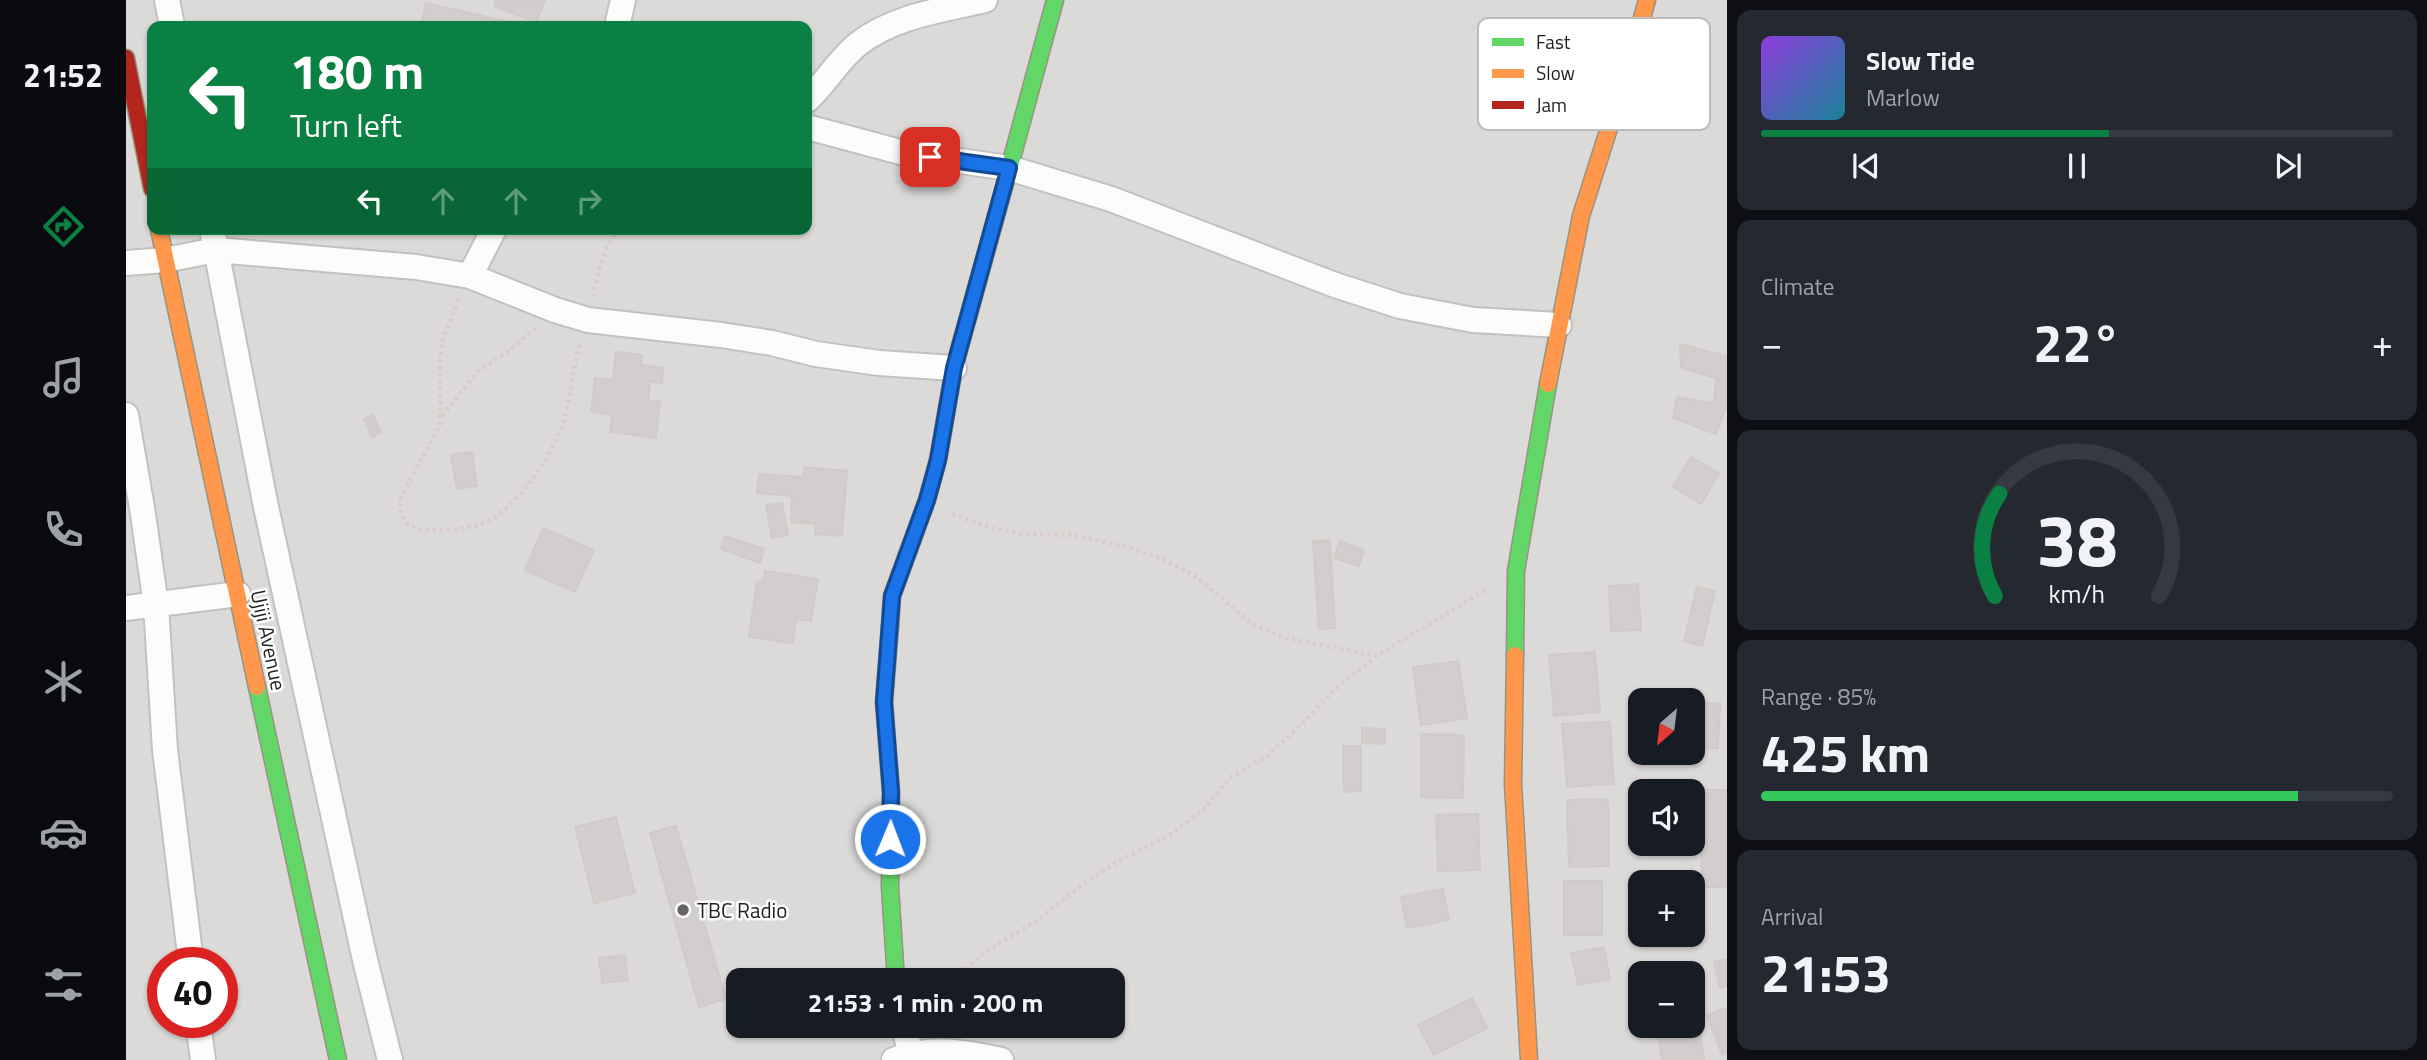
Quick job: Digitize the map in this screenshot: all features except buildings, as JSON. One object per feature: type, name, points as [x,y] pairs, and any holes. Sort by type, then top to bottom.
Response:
[{"type":"street","points":[[167,0],[171,21]]},
{"type":"street","points":[[618,21],[623,0]]},
{"type":"street","points":[[812,94],[836,65],[859,44],[885,27],[931,12],[985,0]]},
{"type":"street","points":[[895,968],[890,887],[891,792],[884,702],[892,596],[927,500],[938,460],[954,368],[1055,0]]},
{"type":"street","points":[[1642,18],[1647,0]]},
{"type":"street","points":[[126,58],[133,119],[147,171]]},
{"type":"street","points":[[812,128],[904,153],[1009,168],[1111,200],[1335,285],[1400,306],[1473,320],[1559,325]]},
{"type":"street","points":[[1529,1060],[1513,784],[1516,572],[1581,215],[1608,130]]},
{"type":"street","name":"Ujiji Avenue","points":[[160,235],[338,1060]]},
{"type":"street","points":[[470,276],[491,235]]},
{"type":"street","points":[[126,263],[165,260],[214,240],[470,276],[555,310],[589,320],[721,335],[878,363],[954,368]]},
{"type":"street","points":[[214,240],[265,508],[365,960],[390,1060]]},
{"type":"street","points":[[126,415],[156,605],[166,750],[189,947]]},
{"type":"street","points":[[126,608],[238,594]]},
{"type":"street","points":[[200,1038],[203,1060]]},
{"type":"street","points":[[904,1038],[905,1058],[962,1052],[1001,1060]]},
{"type":"path","points":[[555,310],[509,351],[477,372],[442,417],[400,499],[399,512],[408,524],[420,529],[450,531],[483,523],[512,502],[534,478],[560,433],[575,362],[589,320],[603,258],[614,235]]},
{"type":"path","points":[[442,417],[440,360],[443,340],[470,276]]},
{"type":"path","points":[[927,500],[961,518],[995,530],[1073,535],[1127,547],[1165,560],[1195,576],[1255,626],[1287,638],[1376,656]]},
{"type":"path","points":[[968,968],[981,955],[1039,919],[1085,883],[1119,861],[1170,835],[1196,816],[1231,777],[1267,756],[1332,692],[1376,656],[1516,572]]},
{"type":"shaded area","points":[[126,0],[1727,0],[1727,1060],[126,1060]]},
{"type":"traffic: fast","points":[[1006,180],[1055,0]]},
{"type":"traffic: fast","points":[[1515,655],[1516,571],[1548,384]]},
{"type":"traffic: fast","points":[[890,626],[884,702],[891,792],[890,887],[895,968]]},
{"type":"traffic: fast","points":[[257,687],[338,1060]]},
{"type":"traffic: slow","points":[[1642,18],[1647,0]]},
{"type":"traffic: slow","points":[[1548,384],[1581,216],[1608,130]]},
{"type":"traffic: slow","points":[[160,235],[257,687]]},
{"type":"traffic: slow","points":[[1515,655],[1513,784],[1529,1060]]},
{"type":"traffic: jam","points":[[126,58],[147,164]]},
{"type":"traffic: jam","points":[[890,626],[892,596],[927,500],[938,460],[954,368],[1006,180]]},
{"type":"place","name":"TBC Radio","points":[[683,910]]},
{"type":"route","points":[[890,839],[891,792],[884,702],[892,596],[927,500],[938,460],[954,368],[1009,168],[930,157]]}]
